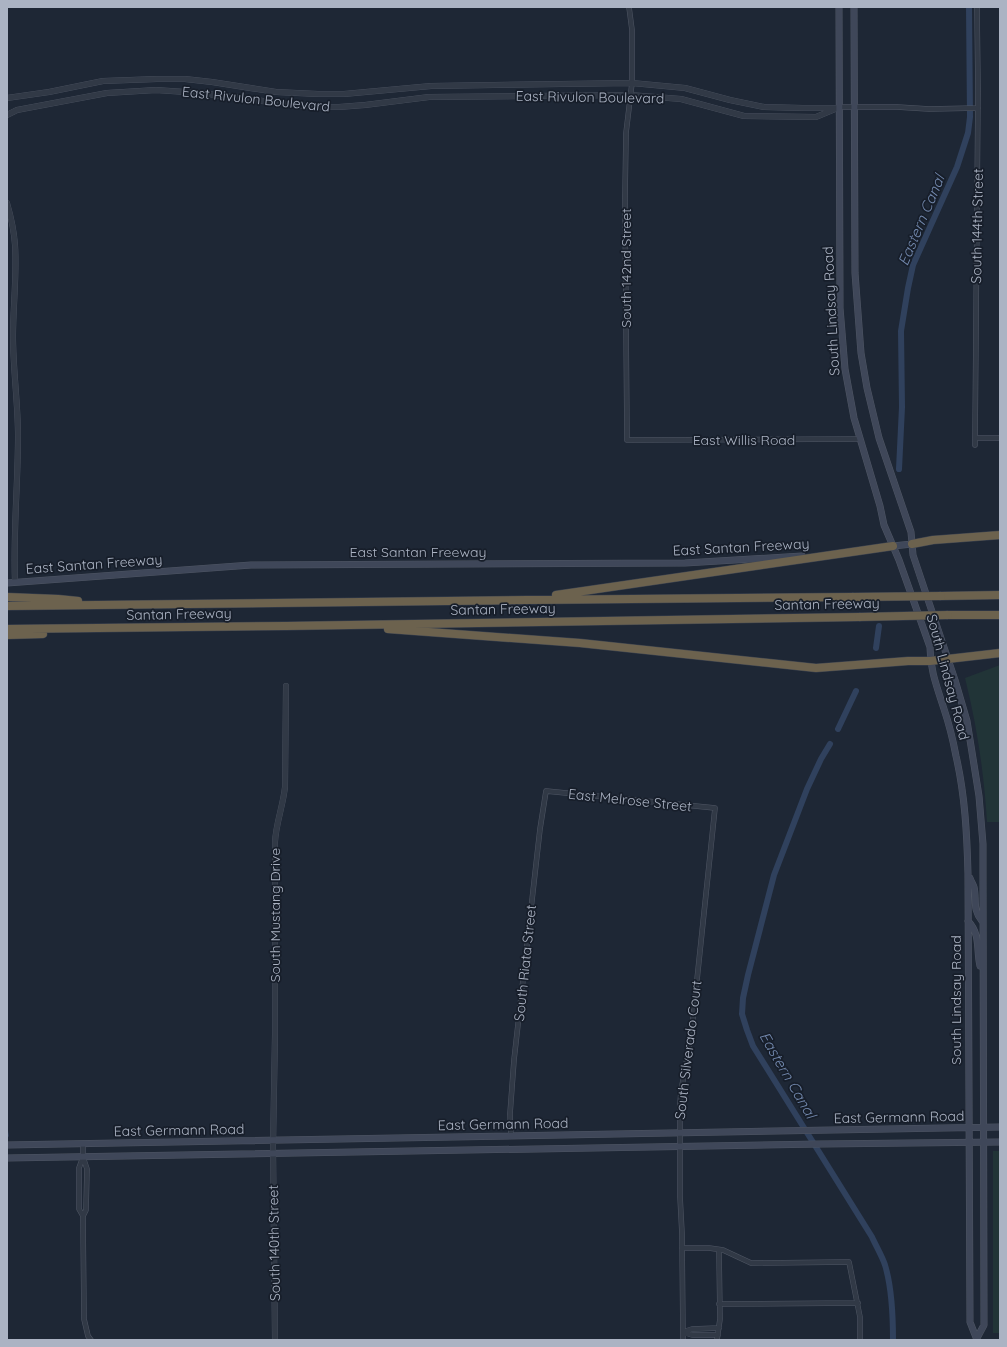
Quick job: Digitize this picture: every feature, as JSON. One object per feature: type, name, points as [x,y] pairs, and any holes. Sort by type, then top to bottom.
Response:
[{"type":"highway","points":[[912,544],[933,540],[1000,535]]},
{"type":"highway","points":[[527,600],[893,546]]},
{"type":"highway","name":"Santan Freeway","points":[[7,606],[1000,595]]},
{"type":"highway","points":[[7,597],[58,598],[103,605]]},
{"type":"highway","name":"Santan Freeway","points":[[7,629],[1000,615]]},
{"type":"highway","points":[[286,626],[385,629],[547,640],[807,668],[908,661],[930,661],[1000,653]]},
{"type":"highway","points":[[7,635],[81,633],[118,628]]},
{"type":"main road","name":"South Lindsay Road","points":[[839,7],[840,308],[845,369],[860,439],[880,506],[884,526],[899,560],[930,647],[930,661],[935,682],[945,710],[959,772],[966,818],[968,874],[970,1322],[977,1339]]},
{"type":"main road","name":"South Lindsay Road","points":[[854,7],[855,273],[861,353],[867,388],[879,438],[911,532],[913,556],[948,659],[967,721],[979,796],[983,844],[984,1326],[977,1339]]},
{"type":"main road","points":[[893,546],[912,544]]},
{"type":"main road","name":"East Santan Freeway","points":[[7,583],[251,565],[685,563],[830,555]]},
{"type":"main road","points":[[968,874],[974,887],[977,915],[982,921]]},
{"type":"main road","points":[[968,921],[976,933],[978,958],[983,975]]},
{"type":"main road","name":"East Germann Road","points":[[7,1145],[273,1143],[679,1132],[1000,1128]]},
{"type":"main road","name":"East Germann Road","points":[[7,1158],[1000,1142]]},
{"type":"street","name":"South 142nd Street","points":[[627,440],[625,198],[626,134],[632,83],[632,30],[629,7]]},
{"type":"street","name":"South 144th Street","points":[[975,445],[977,7]]},
{"type":"street","name":"East Rivulon Boulevard","points":[[7,98],[49,92],[103,81],[157,79],[185,79],[276,92],[318,94],[344,94],[431,86],[632,83],[685,88],[764,107],[840,107]]},
{"type":"street","name":"East Rivulon Boulevard","points":[[7,115],[17,110],[88,96],[156,90],[200,93],[318,107],[365,105],[429,97],[630,95],[681,99],[744,116],[816,117],[840,107]]},
{"type":"street","points":[[840,107],[896,107],[929,110],[976,108]]},
{"type":"street","points":[[7,203],[12,222],[16,263],[13,313],[14,370],[18,436],[14,532],[15,582]]},
{"type":"street","points":[[975,438],[1000,438]]},
{"type":"street","name":"East Willis Road","points":[[627,440],[860,439]]},
{"type":"street","name":"South Mustang Drive","points":[[273,1143],[275,1034],[275,842],[277,823],[285,787],[286,686]]},
{"type":"street","name":"East Melrose Street","points":[[546,791],[715,808]]},
{"type":"street","name":"South Riata Street","points":[[511,1136],[510,1114],[514,1060],[540,829],[546,791]]},
{"type":"street","name":"South Silverado Court","points":[[683,1340],[679,1132],[681,1090],[691,1037],[715,808]]},
{"type":"street","name":"South 140th Street","points":[[273,1143],[275,1340]]},
{"type":"street","points":[[83,1144],[83,1157],[87,1168],[86,1210],[83,1216],[84,1312],[86,1327],[91,1340]]},
{"type":"street","points":[[83,1157],[79,1168],[79,1209],[83,1216]]},
{"type":"street","points":[[682,1248],[709,1248],[723,1250],[751,1263],[849,1262],[860,1317],[860,1340]]},
{"type":"street","points":[[683,1332],[692,1335],[718,1338],[719,1250]]},
{"type":"street","points":[[719,1304],[858,1303]]},
{"type":"street","points":[[683,1332],[692,1329],[719,1328]]},
{"type":"green space","points":[[1000,665],[1000,822],[987,822],[979,750],[965,678]]},
{"type":"green space","points":[[993,1151],[1000,1151],[1000,1333],[993,1333]]},
{"type":"waterway","name":"Eastern Canal","points":[[899,469],[902,407],[901,331],[913,265],[957,167],[968,133],[970,117],[969,7]]},
{"type":"waterway","name":"Eastern Canal","points":[[876,648],[879,626]]},
{"type":"waterway","name":"Eastern Canal","points":[[838,729],[856,691]]},
{"type":"waterway","name":"Eastern Canal","points":[[830,744],[807,789],[774,875],[748,975],[743,998],[742,1014],[753,1046],[872,1237],[882,1258],[891,1293],[893,1340]]},
{"type":"waterway","points":[[7,1129],[8,1136]]}]
